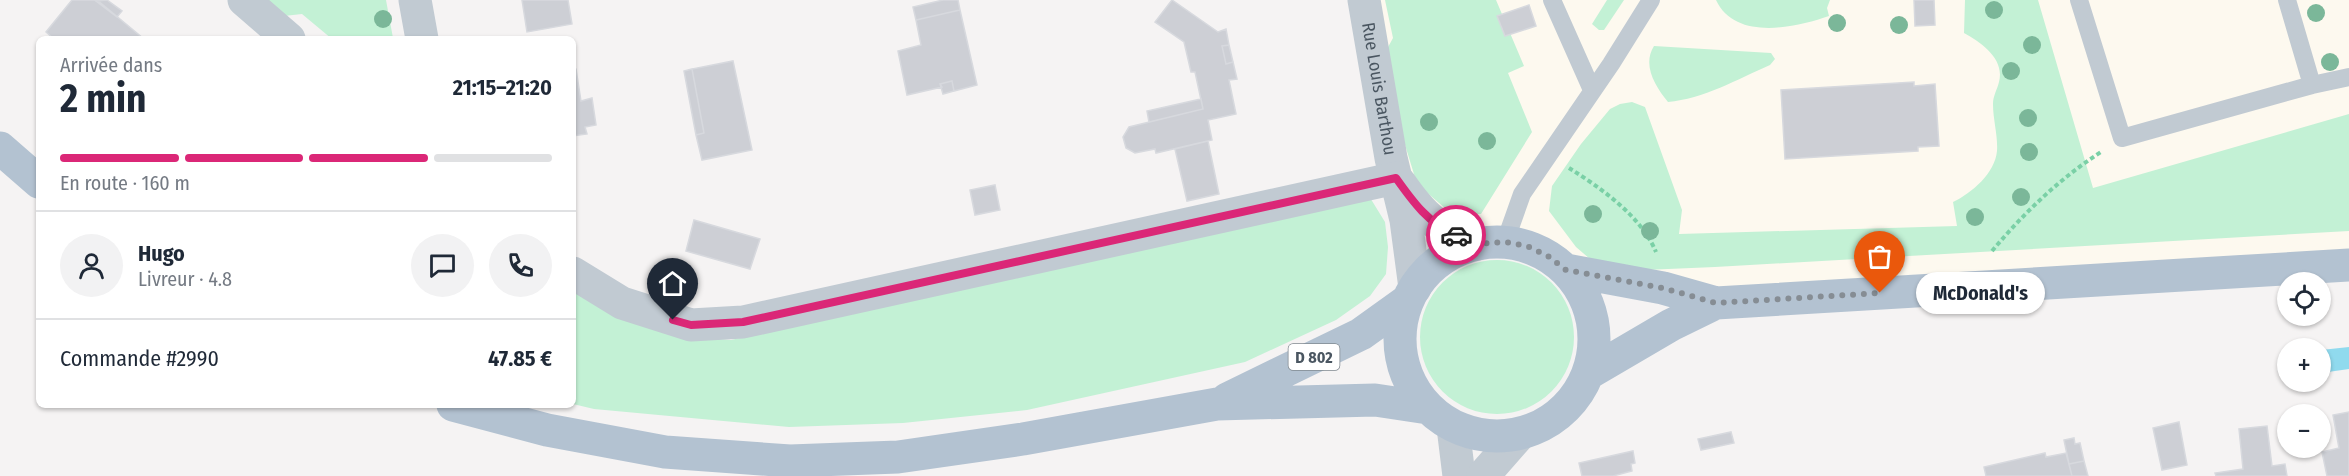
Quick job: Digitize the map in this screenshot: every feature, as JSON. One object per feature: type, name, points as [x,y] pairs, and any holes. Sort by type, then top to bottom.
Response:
[{"type":"main road","points":[[0,148],[36,179]]},
{"type":"main road","points":[[1491,243],[1527,246],[1548,256],[1566,270],[1583,292],[1593,318],[1595,346],[1589,373],[1574,401],[1549,423],[1519,435],[1485,436],[1440,417],[1411,385],[1401,358],[1400,329],[1411,295],[1424,275],[1448,255],[1491,243]]},
{"type":"main road","points":[[1566,270],[1663,288],[1716,303],[2349,265]]},
{"type":"main road","name":"D 802","points":[[1217,404],[1361,334],[1411,295]]},
{"type":"main road","points":[[1589,373],[1716,303]]},
{"type":"main road","name":"D 802","points":[[464,408],[547,430],[665,452],[790,461],[910,455],[1023,439],[1217,404],[1375,400],[1440,417]]},
{"type":"street","points":[[243,0],[285,36]]},
{"type":"street","points":[[415,0],[421,36]]},
{"type":"street","name":"Rue Louis Barthou","points":[[1364,0],[1396,178],[1406,220],[1411,295]]},
{"type":"street","points":[[576,275],[622,303],[691,325],[743,322],[1396,178]]},
{"type":"street","name":"Rue Louis Barthou","points":[[1396,178],[1418,209],[1447,231],[1491,243]]},
{"type":"street","points":[[1440,417],[1459,476]]},
{"type":"street","points":[[1483,476],[1519,435]]},
{"type":"lane","points":[[1552,0],[1592,90]]},
{"type":"lane","points":[[1491,243],[1647,8],[1659,0]]},
{"type":"lane","points":[[2079,0],[2122,138],[2312,85],[2349,77]]},
{"type":"lane","points":[[2287,0],[2312,85]]},
{"type":"path","points":[[1991,252],[2016,223],[2049,191],[2085,162],[2122,138]]},
{"type":"path","points":[[1547,157],[1581,175],[1634,220],[1653,245],[1663,288]]},
{"type":"shaded area","points":[[1364,0],[2349,0],[2349,265],[1716,303],[1566,270],[1548,256],[1527,246],[1505,242],[1477,244],[1418,209]]},
{"type":"green space","points":[[265,0],[386,0],[393,36],[328,36],[302,14],[284,16]]},
{"type":"green space","points":[[1385,0],[1496,0],[1524,66],[1508,73],[1532,132],[1481,214],[1461,214],[1446,209],[1417,184],[1402,135],[1387,49],[1393,38]]},
{"type":"green space","points":[[1607,0],[1624,0],[1604,30],[1599,30],[1592,24]]},
{"type":"green space","points":[[1716,0],[1830,0],[1827,8],[1829,16],[1783,27],[1751,26],[1725,13]]},
{"type":"green space","points":[[1965,0],[2038,0],[2093,188],[2349,114],[2349,231],[1621,271],[1590,259],[1576,247],[1549,211],[1552,186],[1581,144],[1610,109],[1632,102],[1645,107],[1682,210],[1679,234],[1957,226],[1953,202],[1968,193],[1981,181],[1995,159],[1997,145],[1993,104],[2000,74],[1999,66],[1991,53],[1964,33]]},
{"type":"green space","points":[[1654,46],[1771,53],[1775,59],[1770,65],[1720,88],[1694,97],[1668,102],[1655,82],[1650,68],[1649,61]]},
{"type":"green space","points":[[1369,196],[1385,222],[1388,247],[1386,274],[1370,296],[1336,320],[1245,362],[1027,410],[903,423],[789,427],[594,409],[576,405],[576,290],[670,335],[731,340]]},
{"type":"green space","points":[[1497,260],[1526,266],[1540,273],[1551,283],[1561,294],[1568,308],[1574,337],[1568,366],[1561,380],[1551,391],[1540,401],[1526,408],[1497,414],[1468,408],[1454,401],[1443,391],[1433,380],[1426,366],[1420,337],[1426,308],[1433,294],[1443,283],[1454,273],[1468,266]]},
{"type":"water","points":[[2349,347],[2349,369],[2331,372],[2331,349]]},
{"type":"building","points":[[72,0],[97,0],[140,36],[51,36],[46,32]]},
{"type":"building","points":[[107,0],[122,11],[117,17],[96,1]]},
{"type":"building","points":[[522,0],[568,0],[572,24],[527,32]]},
{"type":"building","points":[[943,0],[958,0],[960,10],[916,20],[913,7]]},
{"type":"building","points":[[1172,0],[1218,32],[1226,29],[1229,45],[1222,46],[1226,64],[1233,62],[1237,79],[1229,80],[1236,114],[1208,120],[1212,140],[1156,153],[1155,149],[1135,153],[1126,148],[1123,137],[1129,127],[1203,109],[1195,72],[1191,72],[1184,42],[1155,22]]},
{"type":"building","points":[[1914,0],[1934,0],[1935,25],[1915,26]]},
{"type":"building","points":[[1529,5],[1536,26],[1505,36],[1497,16]]},
{"type":"building","points":[[960,10],[977,85],[954,91],[952,81],[940,84],[942,87],[907,95],[898,51],[921,45],[916,20]]},
{"type":"building","points":[[1229,45],[1233,62],[1226,64],[1222,46]]},
{"type":"building","points":[[733,61],[752,150],[702,160],[696,135],[704,133],[692,69]]},
{"type":"building","points":[[576,69],[581,101],[592,98],[596,125],[585,127],[587,134],[576,136]]},
{"type":"building","points":[[692,69],[704,133],[696,135],[684,71]]},
{"type":"building","points":[[952,81],[954,91],[943,94],[940,84]]},
{"type":"building","points":[[1914,82],[1914,86],[1935,84],[1939,146],[1918,147],[1918,151],[1785,159],[1781,90]]},
{"type":"building","points":[[1201,99],[1203,109],[1149,122],[1147,111]]},
{"type":"building","points":[[1208,141],[1219,194],[1187,201],[1175,149]]},
{"type":"building","points":[[995,185],[1000,210],[975,215],[970,190]]},
{"type":"building","points":[[694,220],[760,239],[750,269],[686,251]]},
{"type":"building","points":[[2349,412],[2349,476],[2327,476],[2323,458],[2331,458],[2331,450],[2339,448],[2333,415]]},
{"type":"building","points":[[2179,422],[2187,465],[2162,470],[2153,428]]},
{"type":"building","points":[[2267,426],[2272,466],[2285,464],[2287,476],[2216,476],[2215,473],[2243,469],[2239,429]]},
{"type":"building","points":[[1731,432],[1734,443],[1701,450],[1698,439]]},
{"type":"building","points":[[2074,438],[2075,444],[2080,443],[2084,461],[2069,464],[2064,440]]},
{"type":"building","points":[[1633,451],[1635,463],[1631,464],[1632,471],[1613,476],[1582,476],[1579,463]]},
{"type":"building","points":[[2045,453],[2046,457],[2066,453],[2072,476],[1986,476],[1984,467]]},
{"type":"building","points":[[2084,461],[2088,476],[2072,476],[2069,464]]},
{"type":"way so far","points":[[1456,235],[1477,244],[1505,242],[1527,246],[1548,256],[1566,270],[1663,288],[1716,303],[1880,293]]},
{"type":"place","name":"McDonald's","points":[[1880,293]]},
{"type":"route","points":[[673,320],[691,325],[743,322],[1396,178],[1418,209],[1456,235]]}]
